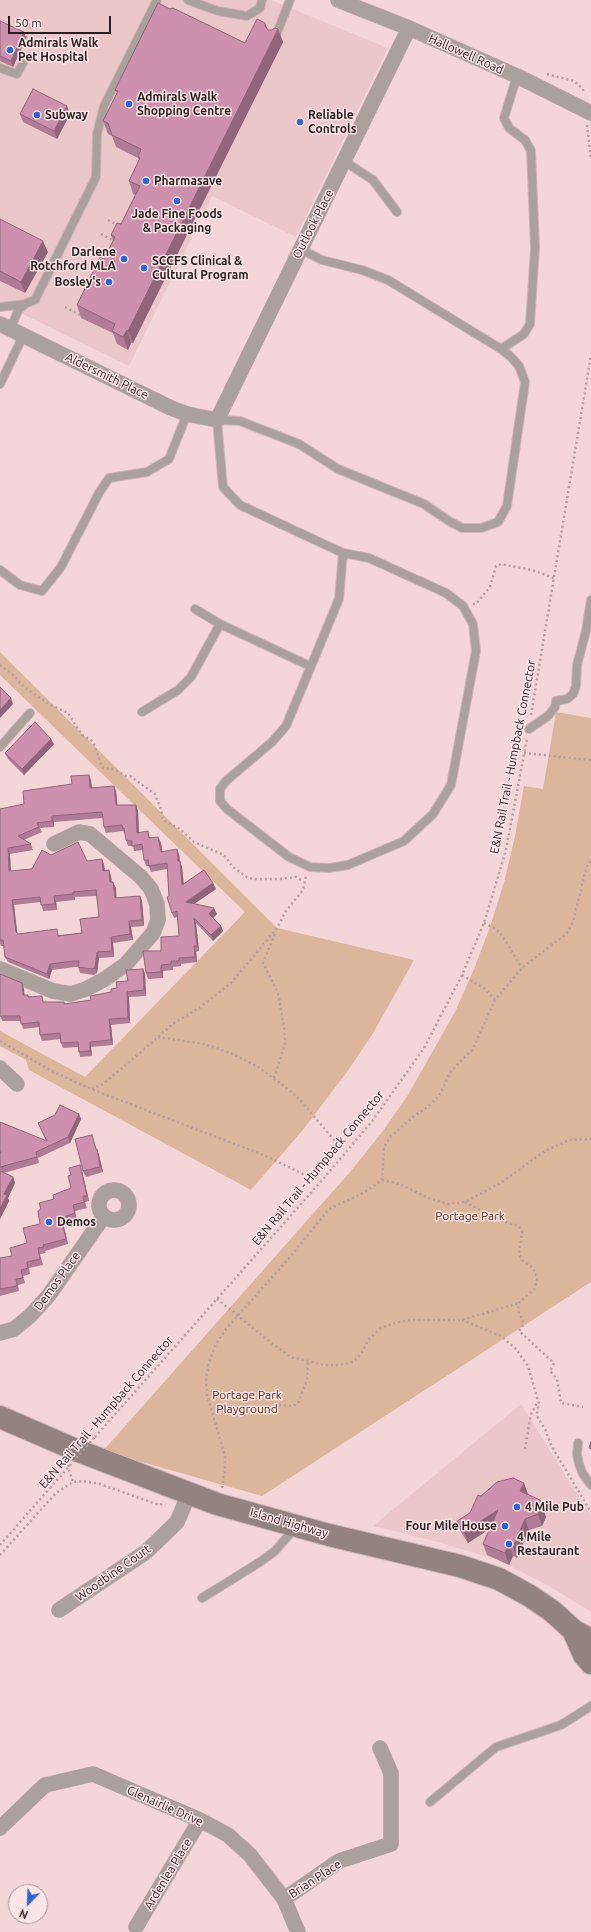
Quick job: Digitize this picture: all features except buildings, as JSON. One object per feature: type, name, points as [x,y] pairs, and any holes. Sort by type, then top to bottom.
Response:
[{"type":"main road","name":"Island Highway","points":[[0,1417],[76,1450],[217,1504],[297,1526],[460,1566],[499,1579],[530,1596],[552,1611],[586,1647]]},
{"type":"street","name":"Hallowell Road","points":[[338,0],[409,28],[517,76],[591,113]]},
{"type":"street","name":"Outlook Place","points":[[217,420],[409,28]]},
{"type":"street","name":"Aldersmith Place","points":[[5,326],[171,408],[187,414],[217,420]]},
{"type":"street","points":[[0,969],[53,991],[71,994],[86,989],[105,979],[126,964],[153,933],[158,920],[157,904],[151,890],[141,877],[90,834],[79,832],[54,844]]},
{"type":"street","points":[[0,1068],[17,1084]]},
{"type":"street","name":"Demos Place","points":[[0,1333],[14,1329],[30,1316],[49,1295],[104,1216]]},
{"type":"street","name":"Woodbine Court","points":[[59,1610],[146,1552],[177,1522],[189,1494]]},
{"type":"street","name":"Brian Place","points":[[284,1899],[339,1861],[391,1844],[391,1773],[380,1748]]},
{"type":"street","name":"Glenairlie Drive","points":[[0,1828],[45,1785],[93,1774],[200,1820],[228,1835],[250,1855],[284,1899],[298,1932]]},
{"type":"street","name":"Ardenlea Place","points":[[136,1927],[200,1820]]},
{"type":"lane","points":[[5,326],[19,309],[35,300],[96,177],[97,134],[104,106],[157,0]]},
{"type":"lane","points":[[188,0],[218,11],[247,16],[260,8],[262,0]]},
{"type":"lane","points":[[275,38],[290,0]]},
{"type":"lane","points":[[0,68],[16,74],[25,59]]},
{"type":"lane","points":[[501,350],[524,334],[530,324],[535,248],[531,151],[525,140],[509,128],[504,118],[517,76]]},
{"type":"lane","points":[[344,161],[373,180],[397,212]]},
{"type":"lane","points":[[300,249],[322,260],[362,270],[388,280],[501,350],[519,366],[525,382],[507,506],[498,522],[481,528],[462,528],[424,504],[338,469],[299,444],[240,421],[217,420],[222,487],[240,506],[343,553],[369,558],[446,593],[463,606],[473,624],[476,651],[450,785],[433,814],[404,841],[348,865],[329,868],[310,867],[289,857],[227,809],[220,801],[220,789],[226,781],[272,742],[286,726],[339,600],[343,553]]},
{"type":"lane","points":[[0,307],[26,304]]},
{"type":"lane","points":[[0,384],[23,336]]},
{"type":"lane","points":[[0,570],[20,585],[42,591],[61,568],[99,493],[109,478],[147,472],[169,459],[187,414]]},
{"type":"lane","points":[[528,729],[548,716],[555,707],[556,701],[568,699],[573,694],[576,686],[577,666],[586,632],[591,600]]},
{"type":"lane","points":[[195,609],[220,624],[310,666]]},
{"type":"lane","points":[[142,712],[178,690],[191,677],[220,624]]},
{"type":"lane","points":[[0,747],[30,713]]},
{"type":"lane","points":[[578,1443],[577,1454],[579,1464],[583,1474],[591,1485]]},
{"type":"lane","points":[[202,1598],[275,1551],[297,1526]]},
{"type":"lane","points":[[430,1802],[496,1747],[561,1725],[591,1706]]},
{"type":"path","points":[[26,38],[35,19]]},
{"type":"path","points":[[108,220],[121,226]]},
{"type":"path","points":[[101,234],[120,243]]},
{"type":"path","points":[[64,306],[84,317]]},
{"type":"path","name":"E&N Rail Trail - Humpback Connector","points":[[0,1545],[324,1178],[373,1120],[424,1048],[462,975],[484,923],[506,850],[524,754],[591,355]]},
{"type":"path","points":[[463,606],[476,604],[490,587],[496,566],[501,564],[532,570],[554,578]]},
{"type":"path","points":[[0,666],[11,673],[24,687],[48,704],[68,713],[79,728],[82,735],[92,740],[102,767],[106,769],[111,768],[126,776],[130,776],[155,794],[161,809],[163,820],[180,829],[194,842],[224,855],[233,867],[248,878],[300,878],[303,881],[303,890],[286,911],[277,928],[263,963],[278,993],[284,1027],[285,1044],[274,1078]]},
{"type":"path","points":[[524,754],[591,760]]},
{"type":"path","points":[[382,1180],[384,1147],[396,1132],[439,1096],[451,1071],[473,1048],[495,1000],[522,968],[566,933],[573,922],[586,868],[591,860]]},
{"type":"path","points":[[484,923],[496,930],[504,938],[522,968]]},
{"type":"path","points":[[92,1090],[103,1084],[174,1023],[199,1008],[231,983],[277,928]]},
{"type":"path","points":[[462,975],[484,988],[495,1000]]},
{"type":"path","points":[[158,1038],[204,1044],[226,1052],[260,1068],[300,1100],[335,1141]]},
{"type":"path","points":[[0,1041],[50,1070],[92,1090],[284,1164],[303,1174],[307,1174]]},
{"type":"path","points":[[217,1504],[226,1470],[225,1456],[210,1408],[207,1395],[206,1378],[216,1344],[226,1329],[290,1257],[329,1209],[363,1193],[382,1180],[400,1184],[428,1198],[448,1204],[465,1202],[502,1182],[545,1151],[569,1140],[591,1139]]},
{"type":"path","points":[[217,1299],[291,1357],[324,1365],[338,1366],[353,1362],[361,1354],[369,1339],[381,1328],[395,1323],[410,1320],[462,1320],[519,1303],[534,1289],[537,1281],[536,1273],[531,1266],[522,1260],[519,1254],[522,1232],[519,1226],[502,1221],[465,1202]]},
{"type":"path","points":[[519,1303],[518,1310],[524,1324],[519,1331],[554,1363],[550,1371],[557,1379],[562,1403],[583,1407]]},
{"type":"path","points":[[462,1320],[501,1336],[516,1349],[528,1366],[538,1401],[538,1418],[552,1447],[591,1512]]},
{"type":"path","points":[[280,1405],[293,1406],[298,1403],[307,1380],[308,1361]]},
{"type":"path","points":[[525,1449],[531,1414],[538,1401]]},
{"type":"path","points":[[68,1467],[73,1482]]},
{"type":"path","points":[[0,1555],[56,1493],[73,1482],[83,1481],[100,1484],[159,1505],[189,1494]]},
{"type":"shaded area","name":"Admirals Walk Shopping Centre","points":[[0,0],[271,0],[388,48],[296,237],[212,196],[129,366],[0,303]]},
{"type":"shaded area","points":[[521,1404],[591,1516],[591,1612],[549,1586],[498,1560],[441,1543],[373,1526]]},
{"type":"green space","points":[[0,652],[277,928],[414,960],[372,1035],[347,1072],[302,1131],[251,1190],[29,1070],[26,1060],[0,1046],[0,1031],[85,1077],[245,912],[0,675]]},
{"type":"green space","name":"Portage Park","points":[[556,712],[591,718],[591,1282],[262,1496],[103,1451],[350,1172],[383,1131],[408,1095],[455,1012],[474,969],[490,927],[505,879],[524,786],[543,789]]},
{"type":"place","name":"Admirals Walk Pet Hospital","points":[[10,50]]},
{"type":"place","name":"Admirals Walk Shopping Centre","points":[[129,104]]},
{"type":"place","name":"Subway","points":[[37,115]]},
{"type":"place","name":"Reliable Controls","points":[[300,122]]},
{"type":"place","name":"Pharmasave","points":[[146,181]]},
{"type":"place","name":"Jade Fine Foods & Packaging","points":[[177,201]]},
{"type":"place","name":"Darlene Rotchford MLA","points":[[124,259]]},
{"type":"place","name":"SCCFS Clinical & Cultural Program","points":[[144,268]]},
{"type":"place","name":"Bosley's","points":[[109,282]]},
{"type":"place","name":"Demos","points":[[49,1222]]},
{"type":"place","name":"4 Mile Pub","points":[[517,1507]]},
{"type":"place","name":"Four Mile House","points":[[505,1526]]},
{"type":"place","name":"4 Mile Restaurant","points":[[509,1544]]},
{"type":"park label","name":"Portage Park Playground","points":[[247,1402]]}]
